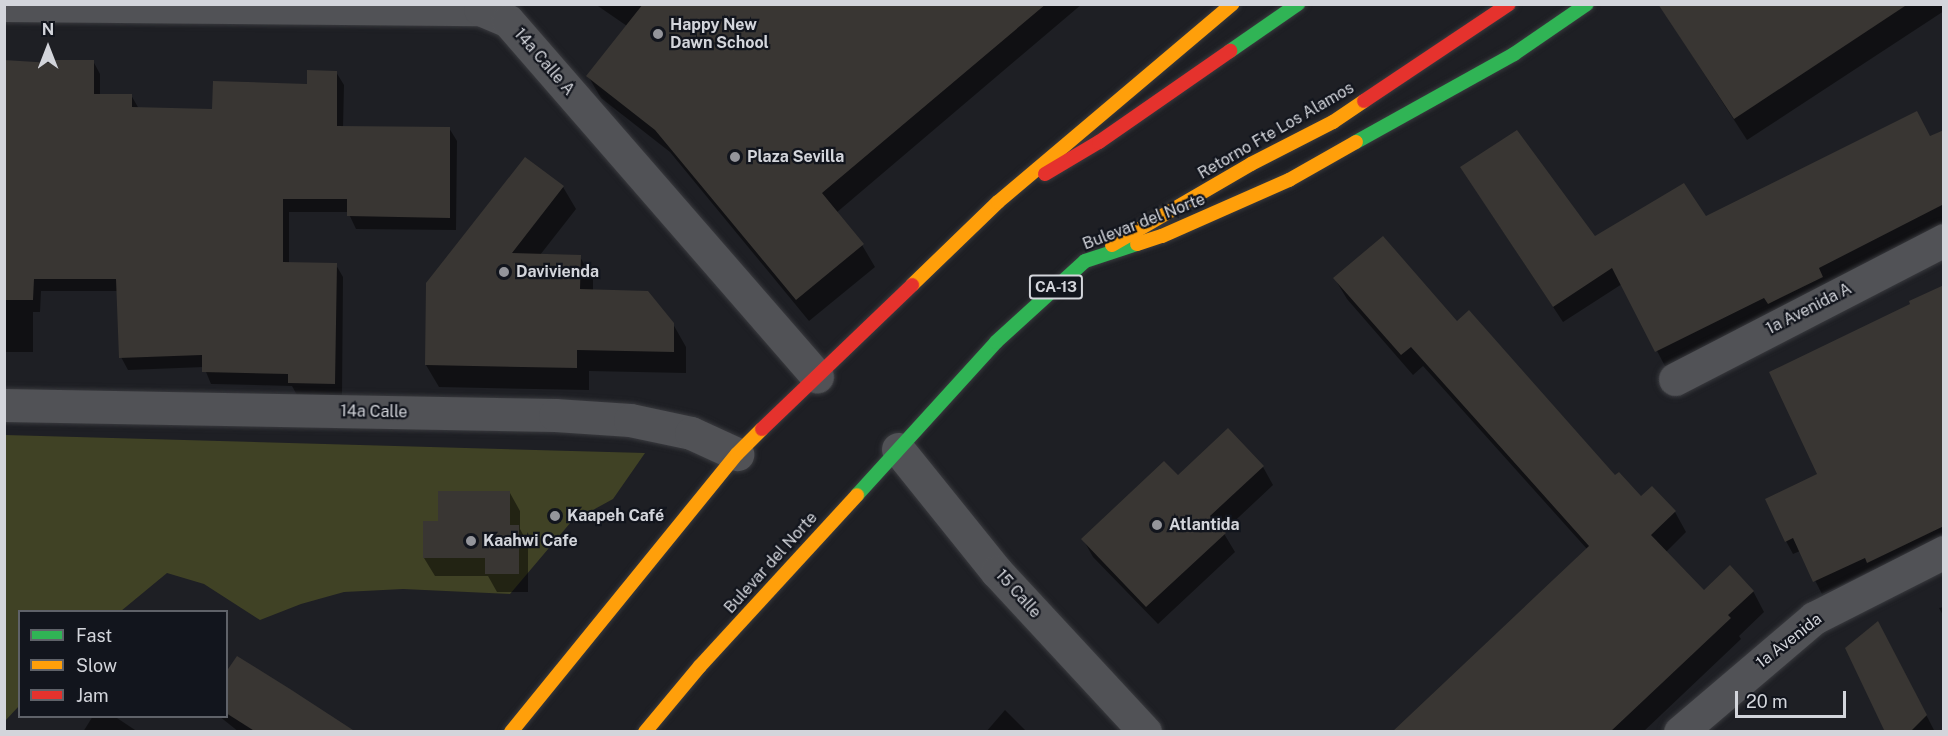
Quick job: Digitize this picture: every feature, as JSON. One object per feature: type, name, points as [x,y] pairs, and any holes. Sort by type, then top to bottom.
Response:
[{"type":"main road","points":[[511,732],[737,454],[998,202],[1232,4]]},
{"type":"main road","points":[[998,202],[1099,141],[1298,4]]},
{"type":"main road","name":"Retorno Fte Los Alamos","points":[[1084,261],[1251,164],[1333,122],[1509,4]]},
{"type":"main road","name":"Bulevar del Norte","points":[[645,732],[700,666],[996,342],[1084,261],[1162,236],[1289,180],[1514,54],[1587,4]]},
{"type":"street","name":"14a Calle A","points":[[24,6],[480,9],[508,21],[817,377]]},
{"type":"street","name":"1a Avenida A","points":[[1675,379],[1944,240]]},
{"type":"street","name":"14a Calle","points":[[4,405],[630,420],[691,433],[737,454]]},
{"type":"street","name":"15 Calle","points":[[897,449],[997,572],[1145,732]]},
{"type":"street","name":"1a Avenida","points":[[1680,732],[1814,618],[1944,552]]},
{"type":"green space","points":[[5,435],[645,453],[613,499],[571,522],[510,594],[403,589],[344,592],[301,604],[260,620],[204,584],[167,573],[122,610],[18,610],[18,707],[5,721]]},
{"type":"building","points":[[643,4],[1046,4],[822,193],[864,244],[796,300],[655,130],[586,76]]},
{"type":"building","points":[[1658,4],[1908,4],[1734,119]]},
{"type":"building","points":[[4,60],[52,63],[52,60],[94,60],[94,94],[132,94],[132,107],[212,109],[213,81],[307,84],[307,70],[337,71],[337,126],[450,127],[450,218],[347,216],[347,199],[283,199],[283,262],[337,263],[335,384],[288,383],[288,374],[202,372],[202,355],[119,358],[116,279],[34,279],[33,300],[4,300]]},
{"type":"building","points":[[1917,111],[1930,136],[1944,130],[1944,204],[1819,268],[1823,277],[1768,304],[1764,298],[1655,352],[1612,268],[1553,307],[1460,167],[1517,130],[1595,236],[1684,183],[1706,216]]},
{"type":"building","name":"Davivienda","points":[[525,157],[564,186],[512,253],[581,255],[580,289],[648,291],[674,323],[674,352],[577,350],[577,368],[425,365],[426,283]]},
{"type":"building","points":[[1383,236],[1457,321],[1469,310],[1615,475],[1619,472],[1641,496],[1652,486],[1676,511],[1651,535],[1704,590],[1730,565],[1754,591],[1728,615],[1731,618],[1610,732],[1392,732],[1589,546],[1411,347],[1401,355],[1333,278]]},
{"type":"building","points":[[1944,285],[1944,526],[1867,563],[1865,558],[1813,582],[1793,538],[1785,542],[1765,499],[1817,474],[1769,372],[1910,304],[1909,301]]},
{"type":"building","name":"Atlantida","points":[[1228,428],[1264,466],[1210,516],[1226,533],[1146,607],[1081,539],[1164,461],[1178,475]]},
{"type":"building","name":"Kaahwi Cafe","points":[[438,491],[510,491],[510,525],[519,525],[519,574],[485,574],[485,558],[423,558],[423,521],[438,521]]},
{"type":"building","points":[[1878,621],[1927,715],[1910,732],[1885,732],[1845,648]]},
{"type":"building","points":[[237,656],[356,732],[256,732],[228,714],[228,669]]},
{"type":"traffic: fast","points":[[1230,51],[1298,4]]},
{"type":"traffic: fast","points":[[1356,142],[1514,54],[1587,4]]},
{"type":"traffic: fast","points":[[857,495],[996,342],[1085,261],[1137,244]]},
{"type":"traffic: slow","points":[[912,285],[998,202],[1232,4]]},
{"type":"traffic: slow","points":[[1112,245],[1251,164],[1333,122],[1364,101]]},
{"type":"traffic: slow","points":[[1137,244],[1162,236],[1289,180],[1356,142]]},
{"type":"traffic: slow","points":[[511,732],[737,454],[762,429]]},
{"type":"traffic: slow","points":[[645,732],[700,666],[857,495]]},
{"type":"traffic: jam","points":[[1364,101],[1509,4]]},
{"type":"traffic: jam","points":[[1045,174],[1099,142],[1230,51]]},
{"type":"traffic: jam","points":[[762,429],[912,285]]},
{"type":"place","name":"Happy New Dawn School","points":[[658,34]]},
{"type":"place","name":"Plaza Sevilla","points":[[735,157]]},
{"type":"place","name":"Davivienda","points":[[504,272]]},
{"type":"place","name":"Kaapeh Café","points":[[555,516]]},
{"type":"place","name":"Atlantida","points":[[1157,525]]},
{"type":"place","name":"Kaahwi Cafe","points":[[471,541]]}]
